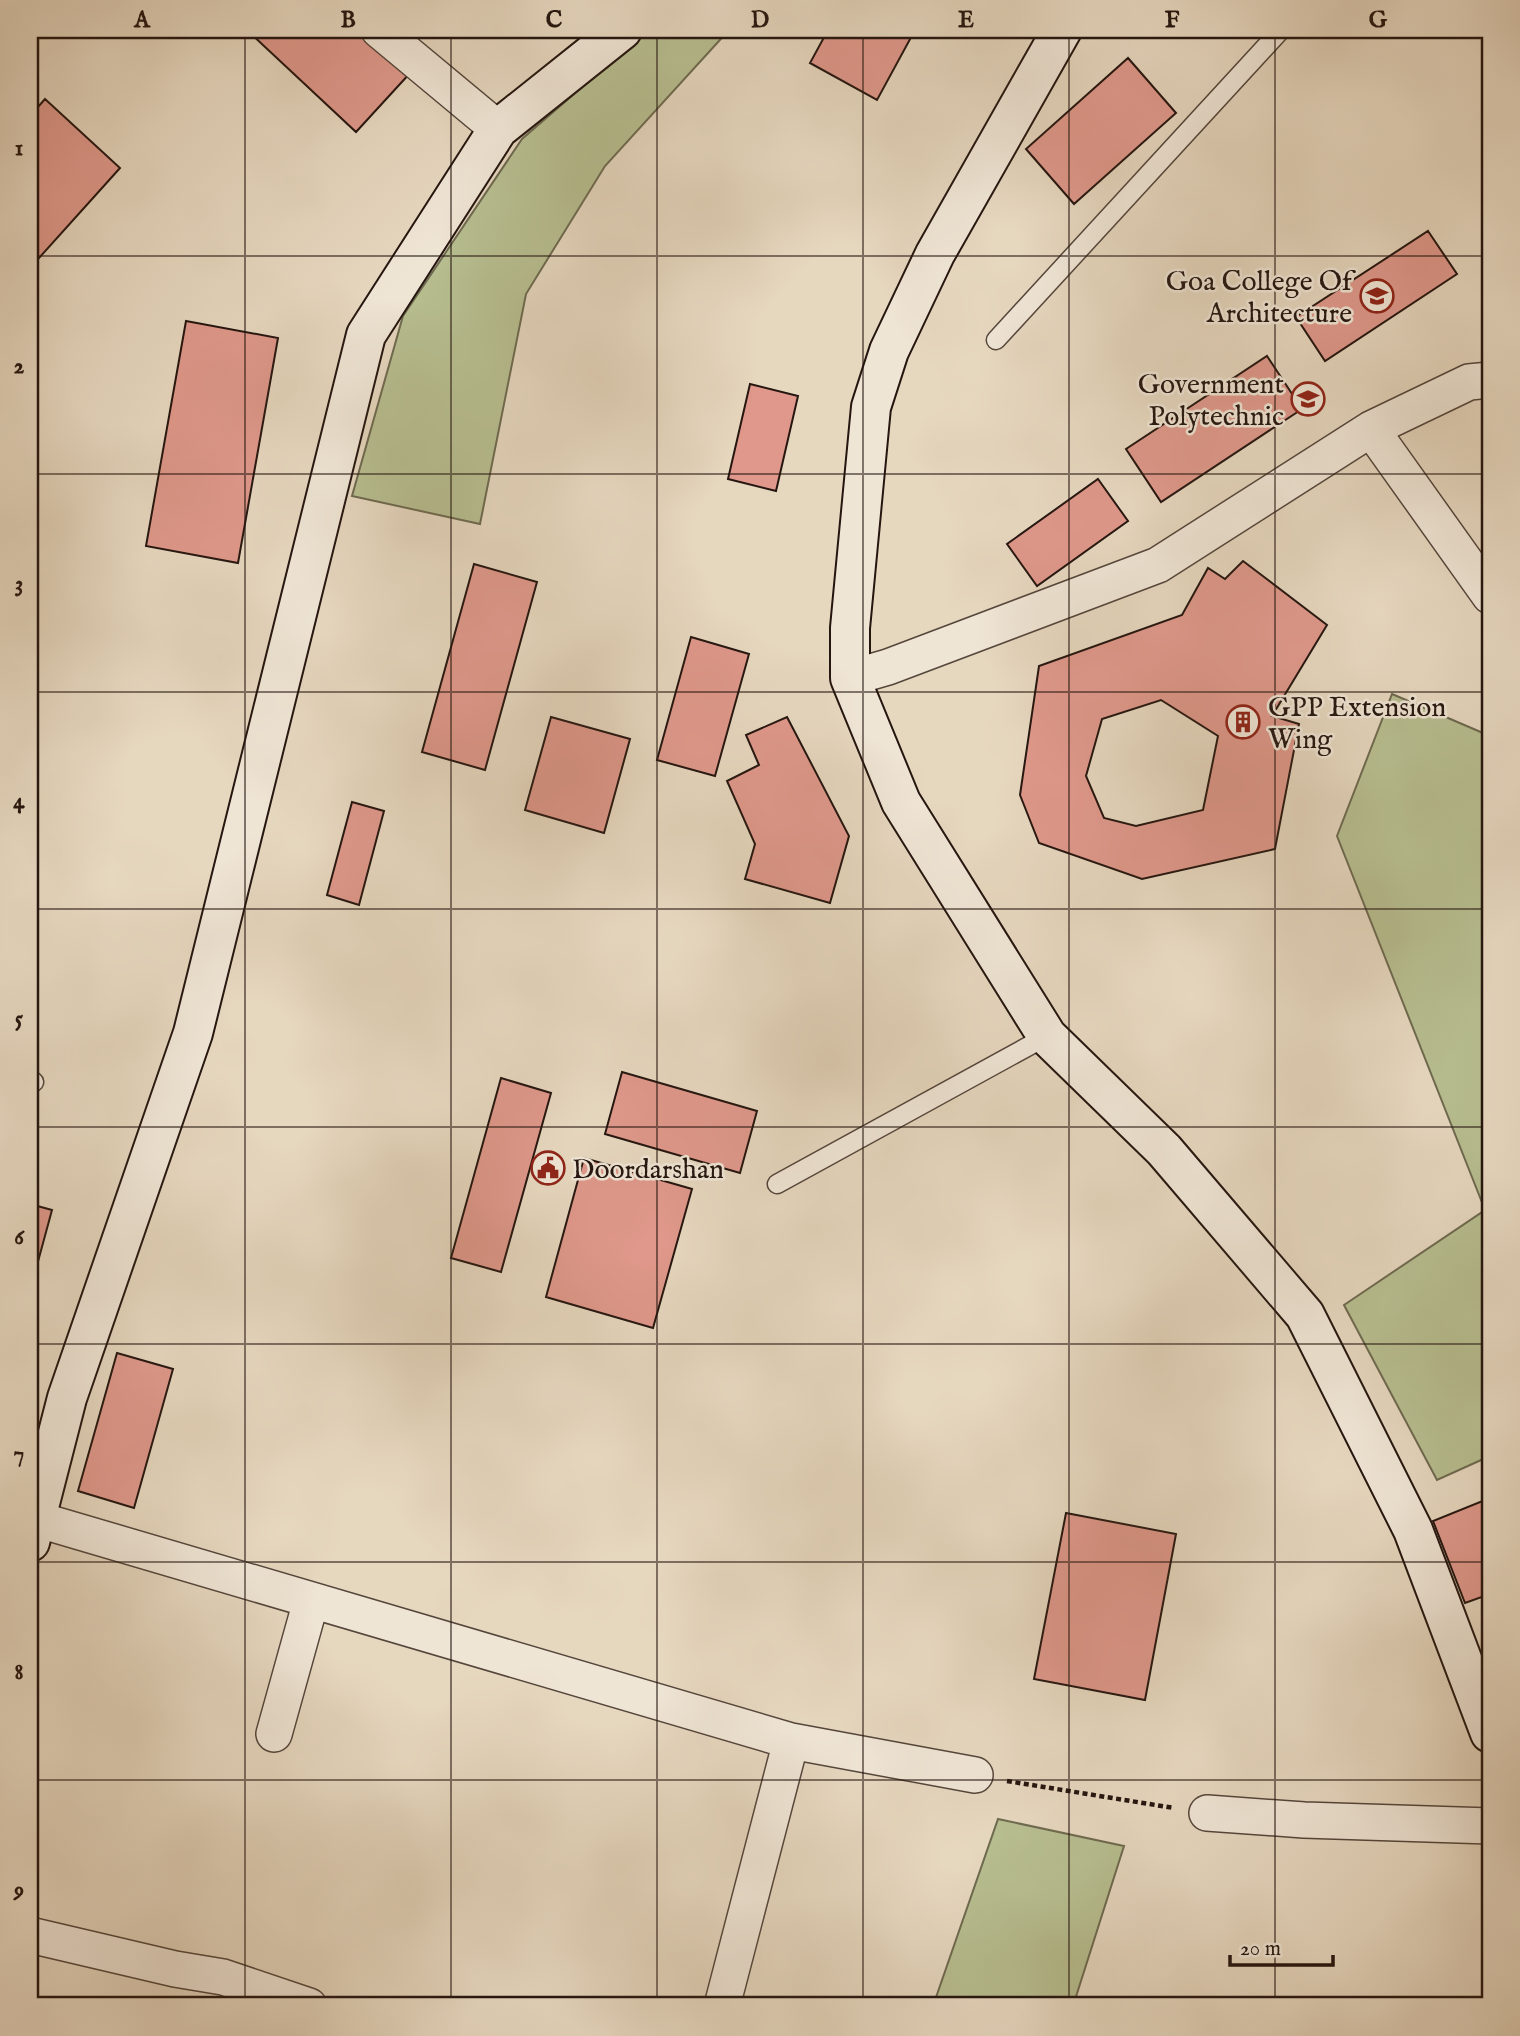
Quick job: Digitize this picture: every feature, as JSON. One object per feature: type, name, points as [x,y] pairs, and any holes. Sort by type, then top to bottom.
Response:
[{"type":"main road","points":[[33,1530],[67,1398],[193,1032],[366,335],[498,129],[622,30]]},
{"type":"main road","points":[[1062,30],[935,254],[890,351],[871,407],[850,628],[850,678],[901,802],[1047,1036],[1164,1150],[1305,1315],[1412,1530],[1490,1733]]},
{"type":"street","points":[[379,30],[498,129]]},
{"type":"street","points":[[850,678],[888,667],[1158,565],[1371,429],[1469,382],[1490,380]]},
{"type":"street","points":[[1371,429],[1490,596]]},
{"type":"street","points":[[33,1530],[311,1601],[791,1741],[975,1775]]},
{"type":"street","points":[[274,1734],[311,1601]]},
{"type":"street","points":[[722,2006],[791,1741]]},
{"type":"street","points":[[1207,1813],[1304,1820],[1490,1826]]},
{"type":"street","points":[[30,1935],[175,1969],[219,1992],[309,2006]]},
{"type":"lane","points":[[996,340],[1282,30]]},
{"type":"lane","points":[[777,1184],[1047,1036]]},
{"type":"path","points":[[975,1775],[1207,1813]]},
{"type":"green space","points":[[648,30],[729,30],[605,166],[526,294],[480,524],[352,496],[403,316],[522,139]]},
{"type":"green space","points":[[1392,694],[1490,736],[1490,1456],[1437,1480],[1344,1305],[1485,1210],[1337,836]]},
{"type":"green space","points":[[998,1819],[1124,1846],[1073,2006],[933,2006]]},
{"type":"building","points":[[247,30],[366,30],[411,72],[356,132]]},
{"type":"building","points":[[828,30],[915,30],[877,100],[810,63]]},
{"type":"building","points":[[1128,58],[1176,113],[1074,204],[1026,149]]},
{"type":"building","points":[[45,99],[120,168],[30,268],[30,116]]},
{"type":"building","name":"Goa College Of Architecture","points":[[1428,231],[1457,274],[1325,361],[1296,317]]},
{"type":"building","points":[[186,321],[278,338],[238,563],[146,546]]},
{"type":"building","points":[[1267,356],[1302,409],[1161,502],[1126,449]]},
{"type":"building","points":[[750,384],[798,396],[776,491],[728,479]]},
{"type":"building","points":[[1098,479],[1128,521],[1037,586],[1007,544]]},
{"type":"building","name":"GPP Extension Wing","points":[[1243,561],[1327,625],[1272,716],[1299,724],[1275,849],[1142,879],[1039,843],[1020,795],[1039,666],[1182,615],[1208,568],[1225,579]],"holes":[[[1161,700],[1218,736],[1203,810],[1136,826],[1104,818],[1086,776],[1102,719]]]},
{"type":"building","points":[[474,564],[537,582],[485,770],[422,752]]},
{"type":"building","points":[[691,637],[749,654],[715,776],[657,760]]},
{"type":"building","points":[[551,717],[630,739],[604,833],[525,810]]},
{"type":"building","points":[[787,717],[849,836],[830,903],[745,879],[755,844],[727,781],[759,765],[746,735]]},
{"type":"building","points":[[352,802],[384,811],[359,905],[327,895]]},
{"type":"building","points":[[622,1072],[757,1111],[740,1173],[605,1134]]},
{"type":"building","points":[[501,1078],[551,1093],[501,1272],[451,1258]]},
{"type":"building","points":[[584,1158],[692,1189],[653,1328],[546,1297]]},
{"type":"building","points":[[30,1204],[52,1210],[30,1291]]},
{"type":"building","points":[[117,1353],[173,1369],[134,1508],[78,1491]]},
{"type":"building","points":[[1490,1498],[1490,1594],[1465,1603],[1433,1521]]},
{"type":"building","points":[[1066,1513],[1176,1534],[1145,1700],[1034,1679]]},
{"type":"place","name":"Goa College Of Architecture","points":[[1377,296]]},
{"type":"place","name":"Government Polytechnic","points":[[1308,399]]},
{"type":"place","name":"GPP Extension Wing","points":[[1243,722]]},
{"type":"place","name":"Doordarshan","points":[[548,1168]]}]
